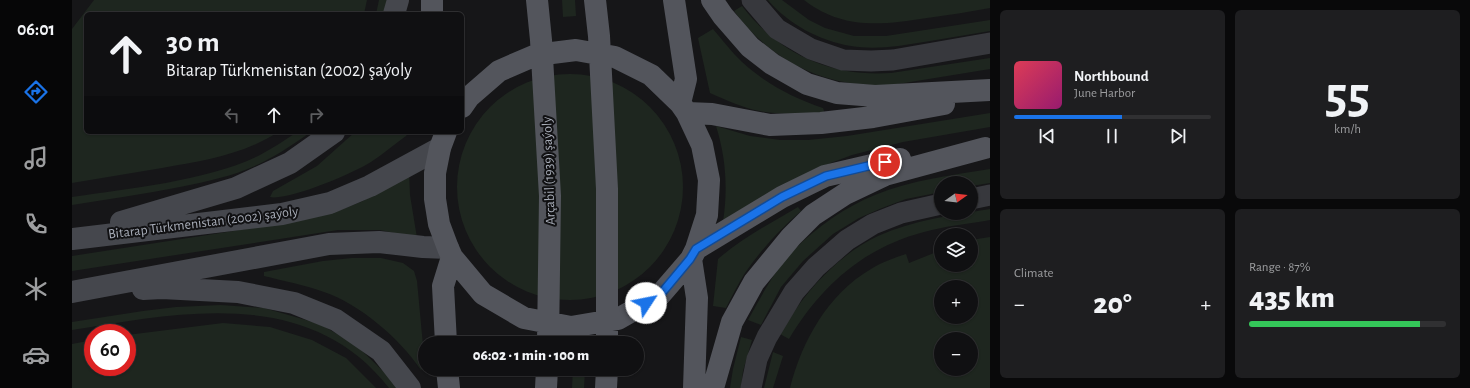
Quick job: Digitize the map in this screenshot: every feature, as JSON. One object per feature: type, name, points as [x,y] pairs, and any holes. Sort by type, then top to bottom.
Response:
[{"type":"main road","points":[[395,12],[398,0]]},
{"type":"main road","points":[[432,0],[432,12]]},
{"type":"main road","name":"Arçabil (1939) şaýoly","points":[[537,0],[541,40],[550,196],[548,336]]},
{"type":"main road","points":[[595,0],[599,36],[607,188],[607,336]]},
{"type":"main road","points":[[674,0],[686,78],[683,108]]},
{"type":"main road","points":[[712,0],[750,47],[772,64],[807,84],[837,93],[874,96],[990,90]]},
{"type":"main road","points":[[464,104],[469,96],[499,71],[536,55],[576,50],[615,57],[650,75],[683,108],[702,145],[710,180],[707,216],[693,254],[697,298],[694,388]]},
{"type":"main road","points":[[683,108],[770,125],[822,123],[873,117],[990,95]]},
{"type":"main road","points":[[72,235],[149,215],[236,188],[290,163],[331,134]]},
{"type":"main road","points":[[443,140],[435,173],[435,199],[439,224],[450,252],[483,294],[524,318],[571,327],[618,319],[660,295],[693,254],[782,197],[826,176],[885,162],[987,148]]},
{"type":"main road","name":"Bitarap Türkmenistan (2002) şaýoly","points":[[72,239],[282,214],[324,204],[370,186],[443,140]]},
{"type":"main road","points":[[713,388],[732,322],[754,282],[791,237],[813,215],[845,194],[885,175],[987,148]]},
{"type":"main road","points":[[72,293],[329,244],[379,242],[450,252]]},
{"type":"main road","points":[[446,336],[443,286],[450,252]]},
{"type":"main road","points":[[72,293],[170,288],[238,292],[294,303],[336,320],[381,351],[410,388]]},
{"type":"main road","points":[[448,376],[449,388]]},
{"type":"main road","points":[[546,388],[547,376]]},
{"type":"main road","points":[[606,388],[607,376]]},
{"type":"street","points":[[752,0],[777,29],[811,49],[843,60],[872,62],[893,60],[990,43]]},
{"type":"street","points":[[978,198],[990,195]]},
{"type":"street","points":[[751,388],[757,359],[767,337],[794,292],[816,267],[847,240],[873,224],[900,213],[934,206]]},
{"type":"shaded area","points":[[94,0],[367,0],[364,12],[85,12]]},
{"type":"shaded area","points":[[379,0],[387,0],[384,12],[376,12]]},
{"type":"shaded area","points":[[562,0],[575,0],[576,16],[563,17]]},
{"type":"shaded area","points":[[768,0],[782,0],[809,20],[825,28],[854,36],[886,36],[990,20],[990,31],[897,46],[869,48],[851,46],[839,44],[816,36],[805,30],[785,17]]},
{"type":"shaded area","points":[[804,0],[990,0],[990,8],[894,22],[863,23],[848,21],[833,16],[819,10]]},
{"type":"shaded area","points":[[742,6],[772,37],[808,59],[827,66],[848,71],[891,73],[990,58],[990,69],[892,85],[868,85],[824,77],[803,69],[766,45],[749,29],[734,11]]},
{"type":"shaded area","points":[[84,13],[84,134],[275,134],[265,140],[236,152],[207,160],[72,183],[72,29]]},
{"type":"shaded area","points":[[713,29],[735,55],[754,72],[787,93],[823,108],[823,113],[783,113],[754,110],[710,93],[698,38]]},
{"type":"shaded area","points":[[570,74],[592,76],[613,83],[633,93],[650,107],[664,124],[674,144],[681,165],[683,187],[681,209],[674,230],[664,250],[650,267],[633,281],[613,291],[592,298],[570,300],[548,298],[527,291],[507,281],[490,267],[476,250],[466,230],[459,209],[457,187],[459,165],[466,144],[476,124],[490,107],[507,93],[527,83],[548,76]]},
{"type":"shaded area","points":[[990,113],[990,127],[903,142],[852,155],[812,170],[723,222],[726,186],[722,150],[716,126],[750,136],[780,140],[808,140],[847,136]]},
{"type":"shaded area","points":[[294,134],[308,134],[271,158],[234,174],[180,187],[72,205],[72,197],[143,187],[193,177],[239,164],[274,147]]},
{"type":"shaded area","points":[[353,134],[408,134],[375,159],[351,173],[305,191],[291,195],[270,197],[273,191],[317,166]]},
{"type":"shaded area","points":[[990,169],[990,183],[978,185],[978,176],[949,176]]},
{"type":"shaded area","points":[[409,171],[410,195],[417,238],[380,230],[338,230],[72,271],[72,256],[298,221],[340,210],[363,201]]},
{"type":"shaded area","points":[[934,179],[934,193],[906,199],[882,208],[859,218],[833,234],[803,261],[781,287],[761,325],[748,320],[781,265],[795,249],[832,218],[853,205],[875,195],[903,185]]},
{"type":"shaded area","points":[[798,207],[801,211],[771,240],[745,273],[726,308],[713,306],[718,259],[727,251],[767,225]]},
{"type":"shaded area","points":[[990,209],[990,220],[943,228],[934,228],[934,230],[902,239],[863,259],[830,286],[815,302],[789,339],[780,334],[789,319],[810,291],[835,265],[863,244],[891,230],[933,219],[978,220],[978,211]]},
{"type":"shaded area","points":[[990,237],[990,388],[790,388],[795,370],[810,336],[819,320],[842,292],[856,279],[884,262],[906,254],[909,263],[934,253],[934,272],[978,272],[978,239]]},
{"type":"shaded area","points":[[352,258],[381,258],[403,263],[414,271],[417,281],[422,336],[418,336],[418,366],[391,335],[351,305],[338,298],[302,285],[264,276],[264,272],[323,261]]},
{"type":"shaded area","points":[[221,305],[264,308],[313,322],[325,327],[356,345],[387,375],[397,388],[389,388],[357,355],[321,333],[283,320],[242,314],[199,314],[156,317],[108,324],[84,324],[84,328],[72,330],[72,322],[176,307]]},
{"type":"shaded area","points":[[223,323],[270,327],[312,340],[346,358],[376,388],[72,388],[72,344],[84,342],[84,376],[136,376],[136,334]]},
{"type":"shaded area","points":[[741,337],[752,340],[743,371],[741,388],[730,388],[733,369]]},
{"type":"shaded area","points":[[773,352],[783,356],[773,388],[764,388]]},
{"type":"shaded area","points":[[573,376],[585,376],[584,388],[572,388]]},
{"type":"route","points":[[646,303],[660,295],[690,259],[696,249],[721,235],[743,220],[782,197],[826,176],[885,162]]}]
